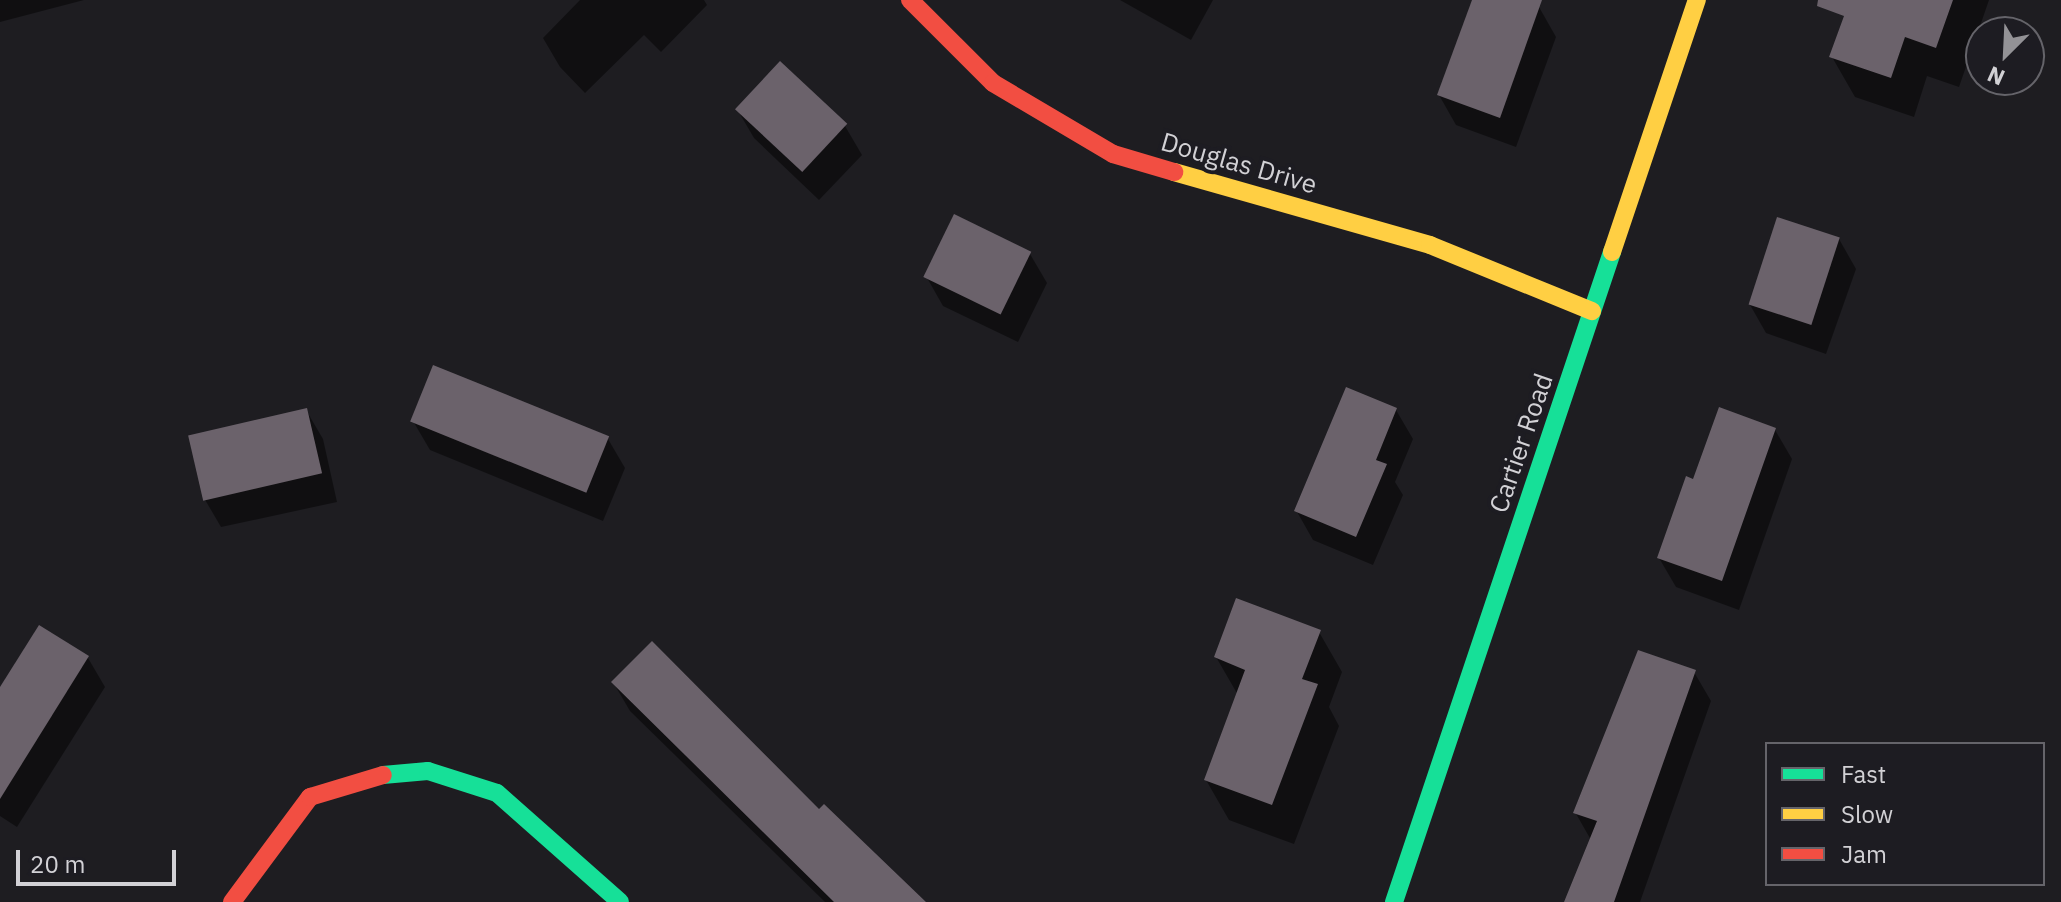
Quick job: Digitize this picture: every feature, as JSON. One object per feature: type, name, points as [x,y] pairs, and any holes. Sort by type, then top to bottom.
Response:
[{"type":"street","name":"Douglas Drive","points":[[910,0],[993,83],[1113,154],[1430,245],[1592,311]]},
{"type":"street","name":"Cartier Road","points":[[1394,902],[1697,0]]},
{"type":"street","points":[[232,902],[310,797],[367,777],[428,771],[497,793],[620,902]]},
{"type":"building","points":[[1472,0],[1542,0],[1500,118],[1437,95]]},
{"type":"building","points":[[1818,0],[1953,0],[1936,48],[1905,37],[1891,78],[1829,57],[1844,16],[1817,6]]},
{"type":"building","points":[[780,61],[847,124],[802,172],[735,109]]},
{"type":"building","points":[[954,214],[1031,252],[1001,315],[923,277]]},
{"type":"building","points":[[1777,217],[1840,237],[1811,325],[1749,304]]},
{"type":"building","points":[[433,365],[609,436],[586,493],[410,422]]},
{"type":"building","points":[[1346,387],[1397,408],[1376,460],[1387,464],[1356,537],[1294,511]]},
{"type":"building","points":[[1719,407],[1776,428],[1722,581],[1657,558],[1686,476],[1693,479]]},
{"type":"building","points":[[307,408],[322,473],[203,501],[188,435]]},
{"type":"building","points":[[1236,598],[1321,630],[1302,679],[1318,684],[1272,805],[1204,780],[1245,670],[1214,657]]},
{"type":"building","points":[[39,625],[89,656],[0,799],[0,687]]},
{"type":"building","points":[[652,641],[819,809],[824,804],[926,902],[834,902],[611,682]]},
{"type":"building","points":[[1638,650],[1696,670],[1614,902],[1564,902],[1597,821],[1573,813]]},
{"type":"traffic: fast","points":[[1394,902],[1612,252]]},
{"type":"traffic: fast","points":[[383,775],[428,771],[497,793],[620,902]]},
{"type":"traffic: slow","points":[[1612,252],[1697,0]]},
{"type":"traffic: slow","points":[[1174,172],[1430,245],[1592,311]]},
{"type":"traffic: jam","points":[[910,0],[993,83],[1113,154],[1174,172]]},
{"type":"traffic: jam","points":[[232,902],[310,797],[383,775]]}]
